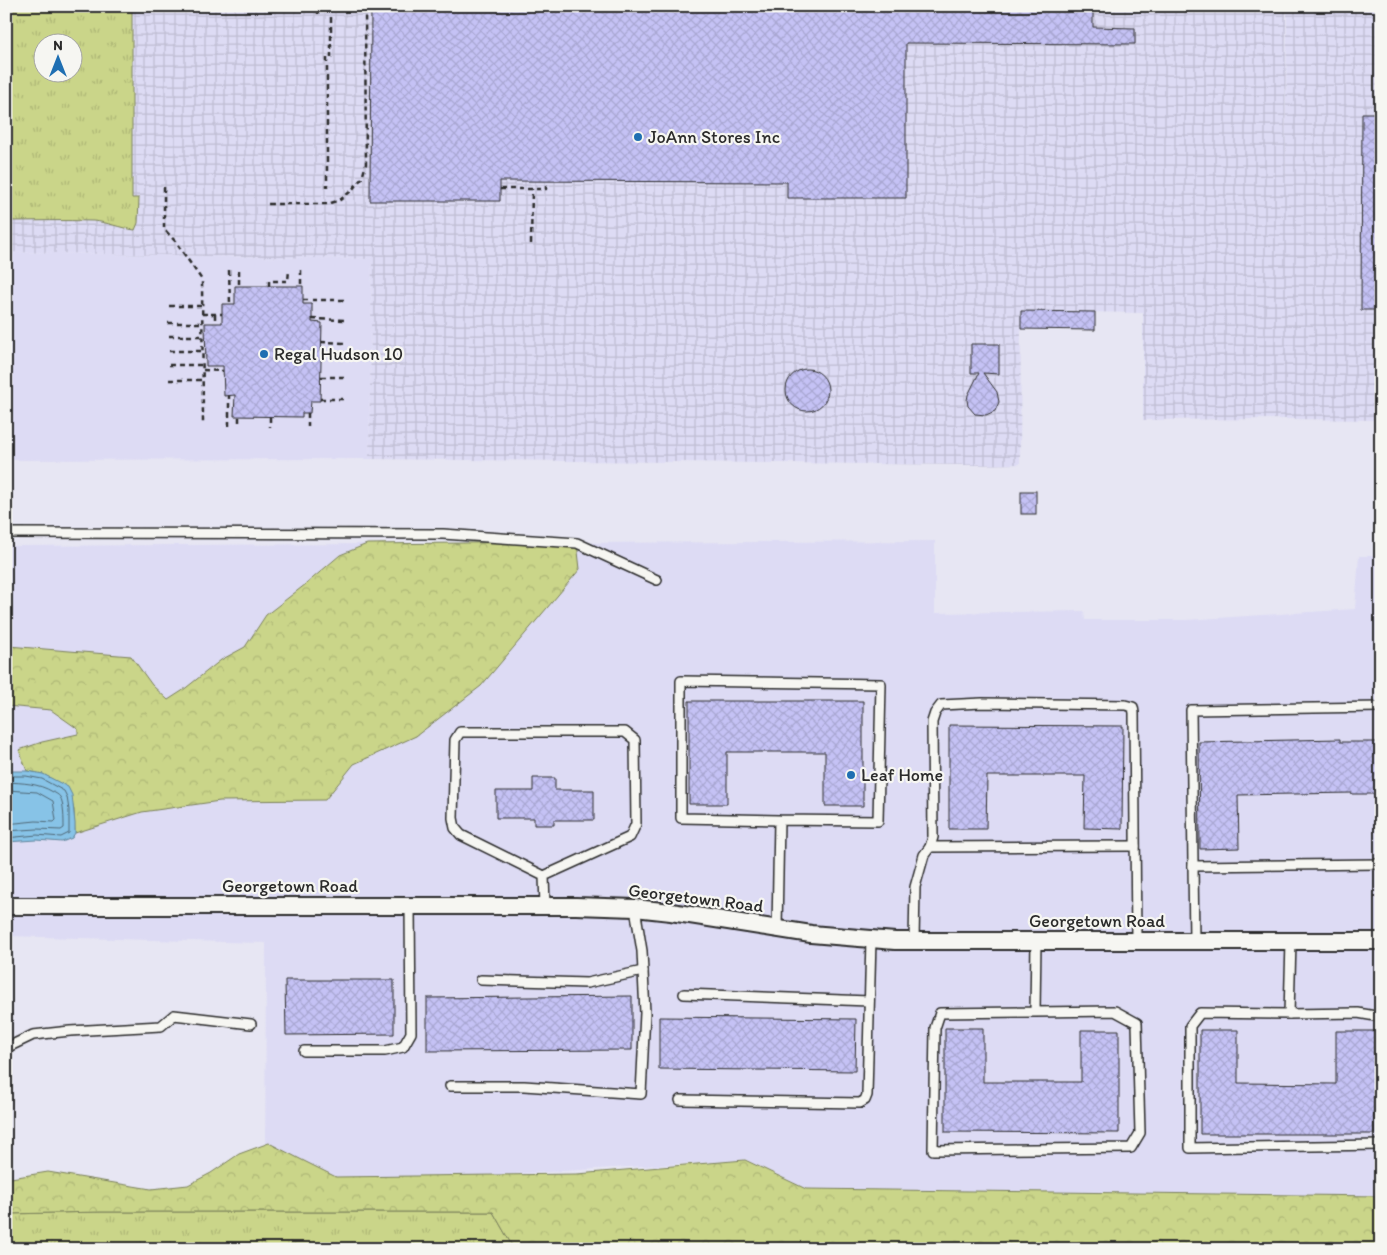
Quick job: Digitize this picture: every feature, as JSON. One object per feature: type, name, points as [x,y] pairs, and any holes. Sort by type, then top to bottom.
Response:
[{"type":"street","name":"Georgetown Road","points":[[6,906],[545,906],[635,908],[811,934],[914,941],[1381,941]]},
{"type":"lane","points":[[6,532],[444,534],[577,543],[657,580]]},
{"type":"lane","points":[[681,681],[881,684],[878,822],[779,820],[681,818],[681,681]]},
{"type":"lane","points":[[914,941],[915,887],[924,855],[930,847],[933,837],[932,722],[941,704],[982,703],[1125,704],[1133,707],[1136,941]]},
{"type":"lane","points":[[1194,941],[1191,710],[1381,707]]},
{"type":"lane","points":[[460,732],[625,732],[635,740],[636,824],[630,837],[544,876],[461,835],[455,828],[453,818],[455,740],[460,732]]},
{"type":"lane","points":[[777,928],[779,820]]},
{"type":"lane","points":[[930,847],[1135,846]]},
{"type":"lane","points":[[1193,866],[1381,864]]},
{"type":"lane","points":[[544,876],[545,906]]},
{"type":"lane","points":[[304,1051],[385,1051],[403,1046],[411,1033],[410,906]]},
{"type":"lane","points":[[450,1086],[524,1086],[641,1094],[645,1013],[642,951],[635,908]]},
{"type":"lane","points":[[680,1100],[860,1103],[865,1100],[867,1095],[871,939]]},
{"type":"lane","points":[[1035,1012],[1036,941]]},
{"type":"lane","points":[[1289,1014],[1291,942]]},
{"type":"lane","points":[[481,980],[587,983],[643,971]]},
{"type":"lane","points":[[684,994],[869,1001]]},
{"type":"lane","points":[[1115,1011],[1137,1023],[1140,1133],[1131,1148],[933,1150],[934,1028],[940,1012],[1035,1012],[1115,1011]]},
{"type":"lane","points":[[1381,1016],[1358,1013],[1200,1013],[1190,1026],[1190,1148],[1381,1146]]},
{"type":"lane","points":[[6,1048],[33,1035],[161,1026],[174,1015],[251,1024]]},
{"type":"path","points":[[318,6],[318,14]]},
{"type":"path","points":[[268,204],[327,204],[340,200],[362,178],[366,164],[365,6]]},
{"type":"path","points":[[331,14],[331,58]]},
{"type":"path","points":[[327,58],[327,188]]},
{"type":"path","points":[[366,94],[370,93]]},
{"type":"path","points":[[500,189],[546,190],[546,182]]},
{"type":"path","points":[[164,188],[164,229],[175,241],[202,280],[203,424]]},
{"type":"path","points":[[531,244],[532,190]]},
{"type":"path","points":[[229,270],[230,304]]},
{"type":"path","points":[[239,270],[239,286]]},
{"type":"path","points":[[269,286],[269,281],[288,281],[289,270]]},
{"type":"path","points":[[301,270],[301,286]]},
{"type":"path","points":[[303,300],[347,300]]},
{"type":"path","points":[[169,306],[202,306]]},
{"type":"path","points":[[202,314],[222,314]]},
{"type":"path","points":[[215,314],[215,323]]},
{"type":"path","points":[[312,319],[346,320]]},
{"type":"path","points":[[168,323],[203,323]]},
{"type":"path","points":[[169,336],[203,336]]},
{"type":"path","points":[[321,342],[346,343]]},
{"type":"path","points":[[169,351],[203,351]]},
{"type":"path","points":[[169,365],[203,365]]},
{"type":"path","points":[[215,366],[215,371]]},
{"type":"path","points":[[203,370],[223,371]]},
{"type":"path","points":[[321,377],[346,377]]},
{"type":"path","points":[[169,380],[203,380]]},
{"type":"path","points":[[229,395],[229,426]]},
{"type":"path","points":[[320,398],[346,399]]},
{"type":"path","points":[[308,413],[308,427]]},
{"type":"path","points":[[239,416],[239,426]]},
{"type":"path","points":[[270,417],[270,427]]},
{"type":"shaded area","points":[[6,6],[1286,6],[1285,196],[1287,6],[1381,6],[1381,420],[1143,420],[1143,313],[1021,311],[1020,464],[369,459],[372,259],[6,252]]},
{"type":"shaded area","points":[[6,252],[372,259],[369,459],[6,460]]},
{"type":"shaded area","points":[[935,541],[935,613],[1084,611],[1085,620],[1186,620],[1355,609],[1359,556],[1381,556],[1381,1196],[806,1189],[745,1160],[265,1189],[266,943],[6,936],[6,546]]},
{"type":"green space","points":[[6,6],[132,6],[132,198],[139,198],[138,223],[135,230],[93,221],[6,221]]},
{"type":"green space","points":[[577,543],[580,569],[481,686],[416,736],[354,764],[325,800],[220,801],[142,812],[75,833],[74,810],[68,788],[43,774],[27,771],[19,750],[42,742],[78,734],[78,729],[51,710],[6,706],[6,646],[131,656],[152,685],[168,700],[221,660],[245,647],[266,615],[340,555],[367,544]]},
{"type":"green space","points":[[269,1143],[336,1177],[577,1174],[745,1160],[806,1189],[1381,1196],[1381,1249],[514,1249],[493,1212],[101,1212],[6,1214],[6,1184],[11,1178],[48,1172],[151,1189],[188,1185],[211,1173],[239,1154]]},
{"type":"green space","points":[[101,1212],[493,1212],[514,1249],[6,1249],[6,1214]]},
{"type":"water","points":[[6,771],[27,771],[43,774],[68,787],[72,795],[75,823],[75,833],[72,838],[62,842],[37,840],[6,842]]},
{"type":"building","name":"JoAnn Stores Inc","points":[[371,6],[1093,6],[1093,27],[1135,28],[1135,44],[906,43],[906,198],[787,198],[787,182],[500,181],[500,201],[370,201]]},
{"type":"building","points":[[1362,113],[1381,113],[1381,310],[1361,310]]},
{"type":"building","name":"Regal Hudson 10","points":[[235,286],[303,286],[303,304],[312,304],[312,322],[322,323],[320,401],[311,401],[310,413],[302,413],[302,417],[234,416],[235,395],[224,396],[223,366],[206,366],[205,323],[222,323],[222,304],[235,304]]},
{"type":"building","points":[[1021,311],[1095,312],[1095,330],[1021,329]]},
{"type":"building","points":[[971,344],[999,344],[999,374],[983,373],[997,392],[999,402],[995,411],[986,415],[975,414],[968,406],[968,395],[979,373],[971,373]]},
{"type":"building","points":[[811,369],[819,372],[825,378],[828,390],[825,402],[819,408],[803,411],[795,408],[789,402],[786,386],[789,378],[795,372]]},
{"type":"building","points":[[1021,491],[1036,491],[1036,514],[1021,514]]},
{"type":"building","points":[[689,701],[863,701],[863,806],[825,806],[825,752],[727,752],[727,804],[689,804]]},
{"type":"building","points":[[949,725],[1123,726],[1122,829],[1084,828],[1085,776],[987,776],[986,829],[949,829]]},
{"type":"building","points":[[1340,739],[1340,742],[1381,742],[1381,794],[1238,795],[1239,848],[1200,849],[1199,742]]},
{"type":"building","points":[[533,778],[555,778],[555,790],[594,790],[594,820],[554,820],[554,825],[534,825],[534,818],[496,818],[496,791],[533,791]]},
{"type":"building","points":[[285,980],[394,980],[394,1034],[286,1035]]},
{"type":"building","points":[[632,996],[632,1050],[427,1051],[427,998]]},
{"type":"building","points":[[659,1017],[856,1019],[855,1071],[659,1069]]},
{"type":"building","points":[[945,1028],[983,1028],[983,1082],[1081,1082],[1081,1030],[1119,1030],[1119,1133],[945,1132]]},
{"type":"building","points":[[1200,1030],[1238,1030],[1238,1083],[1336,1084],[1336,1031],[1374,1031],[1374,1134],[1200,1134]]},
{"type":"place","name":"JoAnn Stores Inc","points":[[638,137]]},
{"type":"place","name":"Regal Hudson 10","points":[[264,354]]},
{"type":"place","name":"Leaf Home","points":[[851,775]]}]
